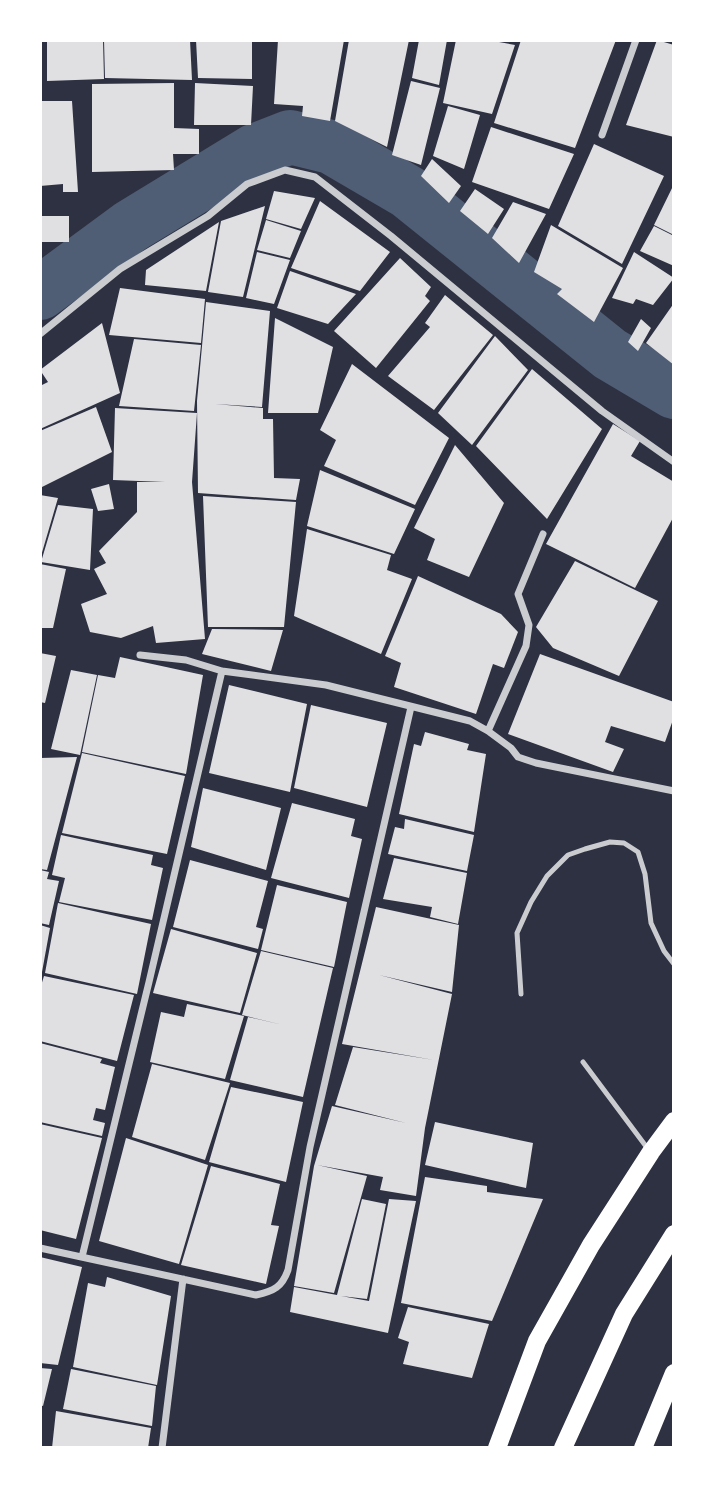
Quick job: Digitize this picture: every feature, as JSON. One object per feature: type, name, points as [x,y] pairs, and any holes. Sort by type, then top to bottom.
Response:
[{"type":"main road","points":[[497,1448],[537,1341],[591,1245],[674,1121]]},
{"type":"main road","points":[[563,1448],[624,1314],[674,1234]]},
{"type":"main road","points":[[643,1448],[674,1373]]},
{"type":"street","points":[[603,135],[636,40]]},
{"type":"street","points":[[40,334],[120,270],[208,216],[247,184],[285,170],[315,177],[391,236],[603,411],[674,462]]},
{"type":"street","points":[[488,731],[526,646],[529,625],[518,594],[543,534]]},
{"type":"street","points":[[140,655],[186,660],[222,671],[326,685],[470,721],[511,748],[518,757],[674,791]]},
{"type":"street","points":[[82,1257],[222,671]]},
{"type":"street","points":[[40,1248],[256,1295],[272,1292],[283,1284],[288,1270],[310,1147],[411,707]]},
{"type":"street","points":[[162,1448],[183,1279]]},
{"type":"lane","points":[[521,994],[517,933],[531,902],[547,876],[568,855],[610,842],[624,843],[638,852],[645,874],[652,923],[664,951],[674,964]]},
{"type":"lane","points":[[583,1062],[651,1152]]},
{"type":"building","points":[[47,40],[103,40],[104,79],[47,81]]},
{"type":"building","points":[[104,40],[190,40],[192,80],[105,78]]},
{"type":"building","points":[[196,40],[252,40],[252,79],[198,78]]},
{"type":"building","points":[[278,40],[344,40],[330,121],[302,116],[303,106],[274,104]]},
{"type":"building","points":[[349,40],[409,40],[387,147],[335,121]]},
{"type":"building","points":[[419,40],[447,40],[439,85],[412,78]]},
{"type":"building","points":[[456,40],[488,40],[515,45],[492,114],[443,103]]},
{"type":"building","points":[[521,40],[616,40],[575,148],[494,123]]},
{"type":"building","points":[[657,40],[674,45],[674,137],[626,125]]},
{"type":"building","points":[[411,81],[440,88],[421,165],[392,155]]},
{"type":"building","points":[[174,83],[174,128],[199,129],[199,154],[173,154],[174,170],[92,172],[92,84]]},
{"type":"building","points":[[195,83],[253,86],[251,125],[194,125]]},
{"type":"building","points":[[40,101],[72,101],[78,192],[63,192],[63,184],[40,186]]},
{"type":"building","points":[[448,106],[480,115],[464,169],[433,156]]},
{"type":"building","points":[[491,127],[574,154],[549,209],[472,182]]},
{"type":"building","points":[[594,144],[664,176],[622,264],[558,226]]},
{"type":"building","points":[[432,159],[461,186],[449,203],[421,176]]},
{"type":"building","points":[[674,184],[674,235],[654,225]]},
{"type":"building","points":[[475,189],[504,209],[488,234],[460,211]]},
{"type":"building","points":[[274,191],[315,198],[301,229],[266,219]]},
{"type":"building","points":[[320,201],[390,252],[360,291],[291,268]]},
{"type":"building","points":[[513,202],[546,214],[519,263],[492,238]]},
{"type":"building","points":[[265,206],[243,297],[208,292],[221,221]]},
{"type":"building","points":[[40,216],[69,216],[69,242],[40,242]]},
{"type":"building","points":[[266,220],[301,231],[290,258],[257,250]]},
{"type":"building","points":[[219,222],[206,291],[145,285],[146,270]]},
{"type":"building","points":[[551,225],[623,268],[594,322],[557,294],[562,289],[534,272]]},
{"type":"building","points":[[654,226],[674,236],[674,266],[640,251]]},
{"type":"building","points":[[257,252],[290,260],[274,304],[246,298]]},
{"type":"building","points":[[634,252],[674,278],[653,305],[636,299],[633,304],[612,298]]},
{"type":"building","points":[[400,258],[431,287],[425,296],[430,301],[376,368],[334,331]]},
{"type":"building","points":[[290,271],[356,294],[328,324],[277,308]]},
{"type":"building","points":[[120,288],[205,299],[201,343],[109,335]]},
{"type":"building","points":[[445,295],[493,335],[434,410],[388,376],[430,327],[425,323]]},
{"type":"building","points":[[206,302],[270,311],[262,407],[215,404],[263,408],[263,419],[273,419],[274,478],[300,479],[296,500],[198,493],[197,401]]},
{"type":"building","points":[[674,303],[674,365],[646,343]]},
{"type":"building","points":[[275,318],[333,347],[318,413],[268,413]]},
{"type":"building","points":[[641,319],[651,328],[638,351],[628,342]]},
{"type":"building","points":[[102,323],[120,393],[40,429],[40,386],[48,382],[40,370]]},
{"type":"building","points":[[495,336],[528,370],[472,445],[438,413]]},
{"type":"building","points":[[134,339],[201,345],[194,411],[119,406]]},
{"type":"building","points":[[352,364],[449,438],[415,505],[324,466],[336,440],[320,430]]},
{"type":"building","points":[[532,369],[602,429],[547,519],[476,446]]},
{"type":"building","points":[[96,407],[112,452],[40,488],[40,431]]},
{"type":"building","points":[[115,408],[197,413],[192,482],[205,639],[156,643],[153,626],[121,638],[90,632],[81,604],[107,594],[94,569],[106,563],[99,551],[137,512],[137,482],[165,482],[113,480]]},
{"type":"building","points":[[613,424],[640,441],[631,456],[674,482],[674,516],[635,588],[546,544]]},
{"type":"building","points":[[455,445],[504,503],[469,577],[427,560],[435,539],[414,528]]},
{"type":"building","points":[[320,470],[415,509],[394,554],[307,526]]},
{"type":"building","points":[[109,484],[114,509],[98,511],[91,489]]},
{"type":"building","points":[[40,495],[58,498],[41,556],[40,556]]},
{"type":"building","points":[[203,496],[296,502],[284,627],[208,627]]},
{"type":"building","points":[[58,505],[93,509],[90,570],[41,562]]},
{"type":"building","points":[[307,529],[391,555],[387,570],[412,579],[381,654],[294,616]]},
{"type":"building","points":[[575,561],[658,601],[619,676],[553,648],[536,627]]},
{"type":"building","points":[[40,564],[66,569],[53,628],[40,628]]},
{"type":"building","points":[[418,576],[501,614],[518,632],[504,668],[493,664],[476,714],[394,687],[401,663],[385,656]]},
{"type":"building","points":[[212,629],[283,630],[271,671],[202,654]]},
{"type":"building","points":[[40,653],[56,656],[45,703],[40,702]]},
{"type":"building","points":[[540,654],[674,702],[674,717],[665,742],[611,726],[605,742],[624,749],[613,772],[508,734]]},
{"type":"building","points":[[120,657],[203,675],[186,774],[82,752],[98,675],[115,678]]},
{"type":"building","points":[[71,670],[97,675],[80,755],[51,749]]},
{"type":"building","points":[[229,685],[307,704],[290,792],[209,773]]},
{"type":"building","points":[[311,705],[387,723],[367,807],[294,788]]},
{"type":"building","points":[[425,732],[469,744],[467,750],[486,754],[474,832],[399,814],[414,744],[421,746]]},
{"type":"building","points":[[82,753],[185,776],[167,854],[62,833]]},
{"type":"building","points":[[77,757],[47,870],[40,869],[40,758]]},
{"type":"building","points":[[203,788],[281,808],[266,870],[191,847]]},
{"type":"building","points":[[292,803],[355,819],[351,836],[362,839],[349,898],[271,878]]},
{"type":"building","points":[[405,819],[474,835],[467,871],[388,854],[395,827],[404,829]]},
{"type":"building","points":[[61,835],[153,855],[151,865],[163,868],[152,920],[59,902],[65,878],[52,875]]},
{"type":"building","points":[[394,858],[467,873],[458,924],[430,917],[432,907],[383,899]]},
{"type":"building","points":[[190,860],[268,881],[256,927],[263,929],[258,949],[173,927]]},
{"type":"building","points":[[40,870],[49,872],[47,879],[59,881],[49,925],[40,923]]},
{"type":"building","points":[[277,885],[347,902],[334,967],[261,950]]},
{"type":"building","points":[[58,903],[151,924],[137,994],[45,973]]},
{"type":"building","points":[[376,907],[459,925],[452,992],[379,975],[452,994],[425,1128],[416,1196],[380,1190],[383,1177],[317,1165],[367,1176],[334,1293],[294,1286],[314,1166],[332,1106],[406,1123],[335,1105],[353,1047],[434,1060],[342,1044]]},
{"type":"building","points":[[40,925],[50,928],[42,972],[40,972]]},
{"type":"building","points":[[171,929],[257,953],[240,1013],[153,993]]},
{"type":"building","points":[[261,951],[333,968],[303,1097],[230,1080],[248,1017],[283,1025],[242,1015]]},
{"type":"building","points":[[44,976],[134,995],[117,1061],[40,1041],[40,989]]},
{"type":"building","points":[[187,1004],[244,1016],[225,1079],[150,1062],[161,1012],[184,1017]]},
{"type":"building","points":[[40,1043],[102,1059],[100,1063],[115,1067],[105,1110],[96,1108],[93,1120],[105,1123],[102,1136],[40,1122]]},
{"type":"building","points":[[152,1064],[230,1083],[205,1160],[132,1137]]},
{"type":"building","points":[[231,1087],[303,1102],[286,1182],[209,1162]]},
{"type":"building","points":[[435,1122],[533,1143],[526,1188],[425,1165]]},
{"type":"building","points":[[40,1124],[102,1138],[76,1239],[40,1230]]},
{"type":"building","points":[[126,1138],[208,1165],[179,1264],[99,1241]]},
{"type":"building","points":[[211,1166],[280,1184],[271,1225],[279,1226],[266,1284],[181,1265]]},
{"type":"building","points":[[425,1177],[487,1186],[487,1192],[543,1199],[492,1321],[401,1303]]},
{"type":"building","points":[[362,1199],[386,1204],[367,1299],[341,1296],[369,1301],[389,1199],[416,1201],[388,1333],[290,1312],[294,1287],[337,1295]]},
{"type":"building","points":[[40,1257],[82,1267],[58,1365],[40,1363]]},
{"type":"building","points":[[107,1277],[171,1296],[157,1385],[73,1367],[88,1283],[105,1287]]},
{"type":"building","points":[[408,1307],[489,1324],[472,1378],[403,1364],[409,1342],[398,1338]]},
{"type":"building","points":[[40,1368],[52,1369],[43,1406],[40,1405]]},
{"type":"building","points":[[71,1369],[156,1386],[152,1426],[63,1409]]},
{"type":"building","points":[[56,1411],[151,1428],[148,1448],[52,1448]]},
{"type":"waterway","points":[[40,293],[131,226],[254,151],[290,137],[331,147],[408,192],[610,354],[674,392]]}]
